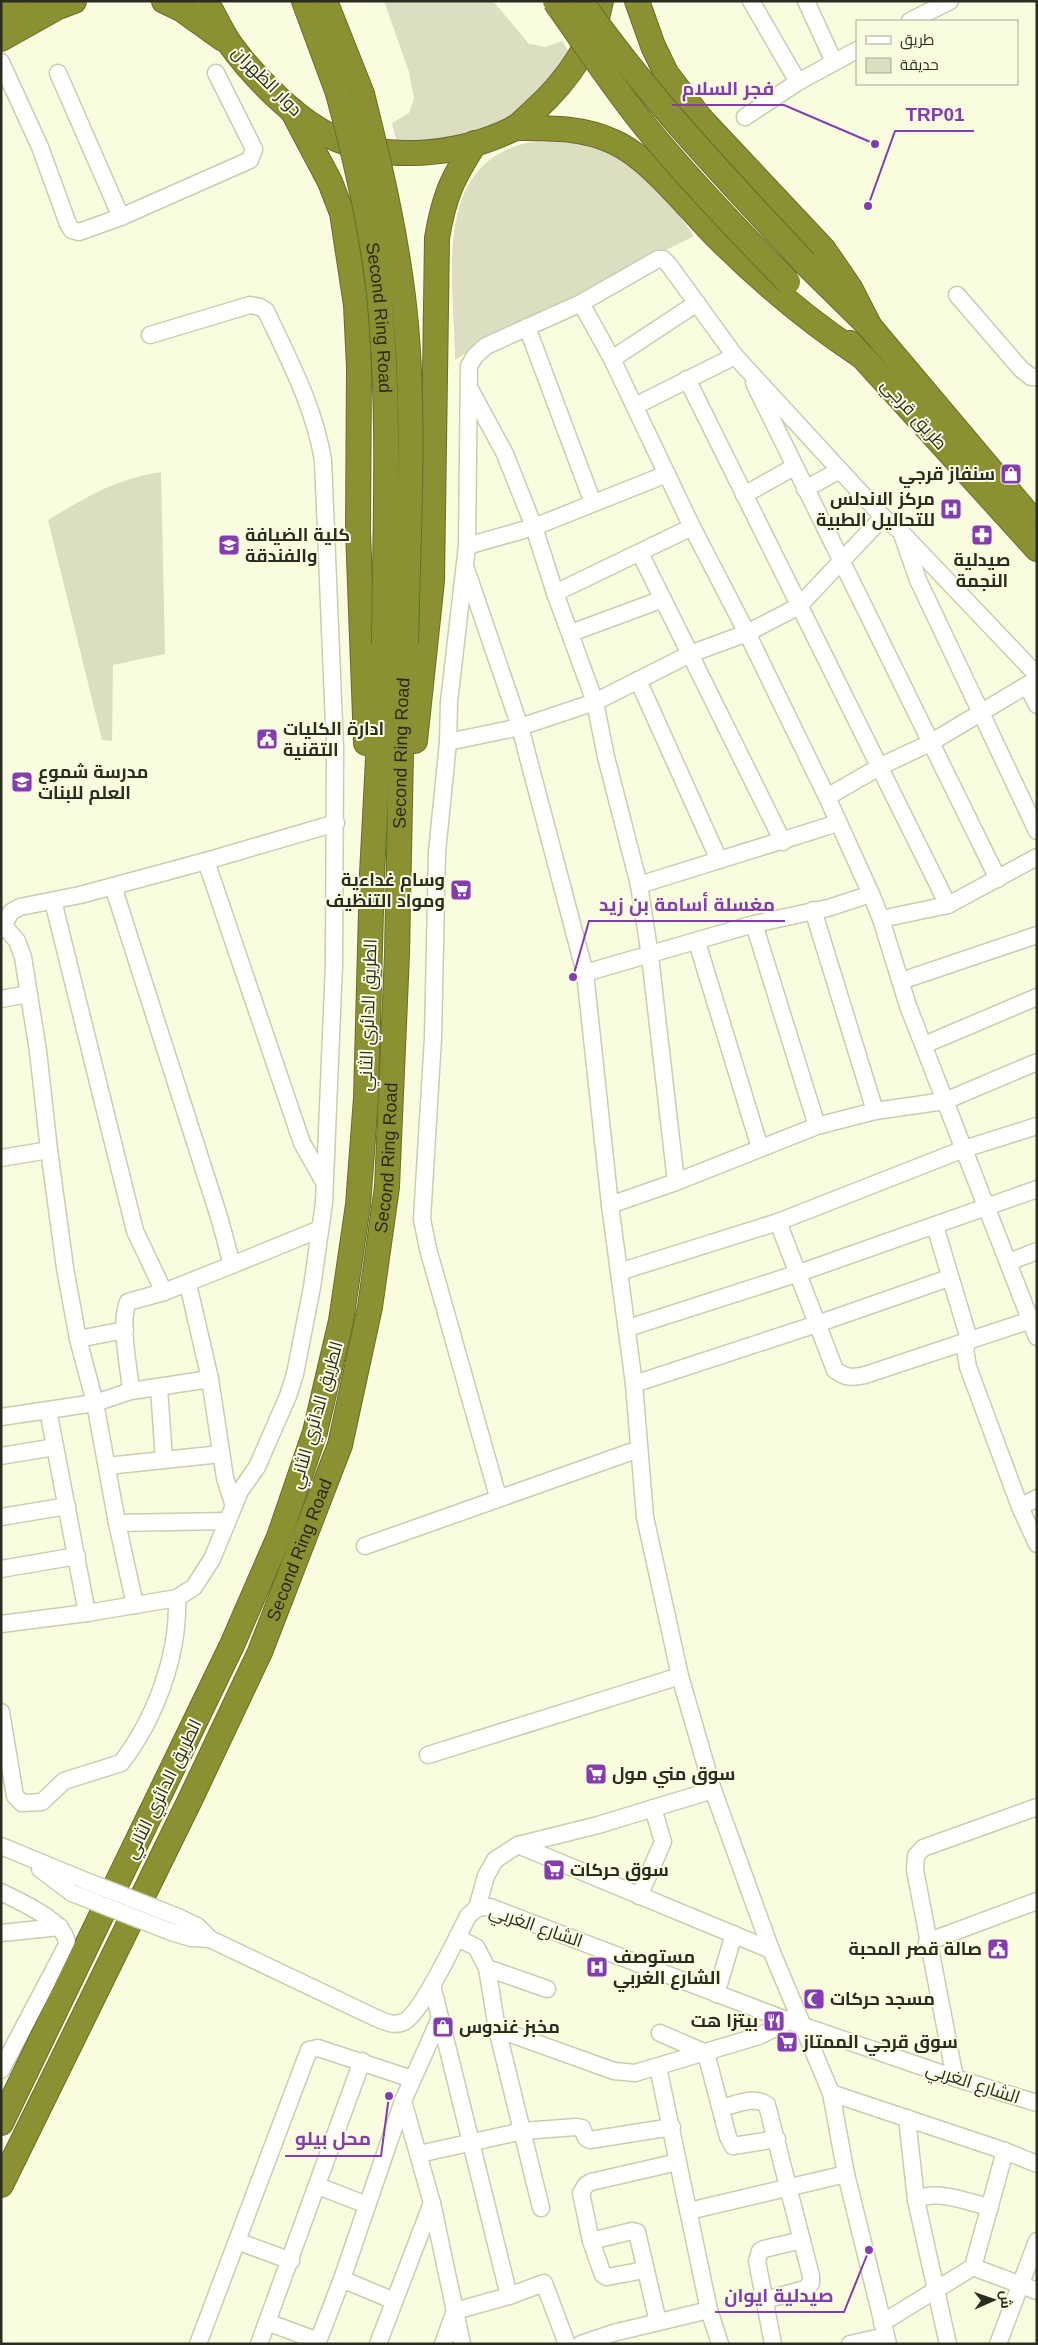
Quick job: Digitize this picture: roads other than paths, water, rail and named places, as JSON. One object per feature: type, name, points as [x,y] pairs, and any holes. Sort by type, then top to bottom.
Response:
[{"type":"highway","points":[[1,17],[33,1]]},
{"type":"highway","points":[[1,39],[58,7],[74,1]]},
{"type":"highway","points":[[164,1],[181,9],[230,44]]},
{"type":"highway","name":"دوار الظهران","points":[[206,1],[230,44],[259,78],[292,110],[330,136],[364,148],[402,154],[439,152],[475,143],[514,128],[554,93],[565,79],[589,37],[601,1]]},
{"type":"highway","name":"Second Ring Road","points":[[260,1652],[340,1445],[370,1307],[387,1187],[399,873],[402,702],[395,644],[385,373],[378,285],[363,196],[338,93],[304,1]]},
{"type":"highway","points":[[325,1],[362,94],[380,163],[396,243],[406,325],[409,412],[395,644]]},
{"type":"highway","name":"طريق قرجي","points":[[555,1],[593,57],[644,125],[700,189],[788,282],[829,321],[1037,549]]},
{"type":"highway","name":"طريق قرجي","points":[[581,1],[621,57],[663,108],[804,264],[870,327],[1037,525]]},
{"type":"highway","points":[[637,1],[666,73],[701,119],[824,250],[850,288],[870,327]]},
{"type":"highway","points":[[292,110],[330,182],[342,213],[356,305],[359,367],[358,531],[372,874]]},
{"type":"highway","points":[[514,128],[558,127],[588,131],[616,143],[648,167],[751,270],[817,327],[860,355]]},
{"type":"highway","points":[[399,873],[432,581],[437,238],[443,204],[455,175],[475,143]]},
{"type":"highway","name":"الطريق الدائري الثاني","points":[[1,2123],[232,1645],[279,1537],[315,1432],[342,1321],[358,1205],[366,1098],[372,874],[395,644]]},
{"type":"highway","name":"الطريق الدائري الثاني","points":[[1,2185],[190,1800],[260,1652]]},
{"type":"street","points":[[751,1],[798,82]]},
{"type":"street","points":[[806,1],[834,62]]},
{"type":"street","points":[[912,20],[949,2]]},
{"type":"street","points":[[745,118],[798,82],[856,51]]},
{"type":"street","points":[[1,62],[40,147],[68,224],[72,230],[79,232],[87,231],[122,217],[250,160],[254,149],[216,73]]},
{"type":"street","points":[[58,72],[122,217]]},
{"type":"street","points":[[498,1497],[428,1249],[422,1219],[433,1029],[437,852],[448,742],[449,702],[468,546],[469,366],[486,346],[581,303],[658,259],[662,259],[741,362],[883,517],[900,530],[1034,680],[1037,705]]},
{"type":"street","points":[[957,295],[1021,369],[1031,377],[1037,377]]},
{"type":"street","points":[[581,303],[612,359],[692,527],[747,633],[827,797],[871,894],[924,1045],[1009,1262],[1034,1320],[1037,1337]]},
{"type":"street","points":[[612,359],[697,303]]},
{"type":"street","points":[[1,1624],[87,1613],[177,1598],[194,1587],[204,1574],[240,1491],[257,1467],[290,1389],[308,1312],[320,1228],[325,1184],[334,964],[336,823],[323,460],[318,431],[311,408],[266,311],[260,306],[250,305],[150,335]]},
{"type":"street","points":[[527,327],[593,503]]},
{"type":"street","points":[[635,406],[687,379],[741,362]]},
{"type":"street","points":[[741,362],[998,879]]},
{"type":"street","points":[[687,379],[948,904]]},
{"type":"street","points":[[470,389],[504,454],[534,527],[555,593],[595,702],[606,757],[639,886],[650,956],[676,1182]]},
{"type":"street","points":[[744,495],[794,467]]},
{"type":"street","points":[[805,489],[840,470]]},
{"type":"street","points":[[468,546],[534,527],[667,474]]},
{"type":"street","points":[[448,742],[520,728],[595,702],[690,654],[747,633],[799,606],[883,517]]},
{"type":"street","points":[[555,593],[692,527]]},
{"type":"street","points":[[900,530],[918,580],[1037,831]]},
{"type":"street","points":[[640,553],[783,842]]},
{"type":"street","points":[[466,569],[520,728],[585,973],[610,1206],[628,1328],[640,1449],[641,1489],[646,1525],[680,1676],[713,1790],[771,1950],[795,2023],[831,2093],[846,2174],[885,2334]]},
{"type":"street","points":[[571,633],[663,599]]},
{"type":"street","points":[[638,680],[719,860]]},
{"type":"street","points":[[827,797],[881,766],[930,743],[981,714],[1034,680]]},
{"type":"street","points":[[135,1605],[117,1523],[95,1403],[78,1339],[65,1268],[23,957],[9,941],[2,925],[11,912],[20,907],[113,886],[336,823]]},
{"type":"street","points":[[639,886],[783,842],[838,823]]},
{"type":"street","points":[[881,919],[948,904],[1037,857]]},
{"type":"street","points":[[206,861],[302,1143],[325,1184]]},
{"type":"street","points":[[113,886],[220,1220],[232,1265]]},
{"type":"street","points":[[585,973],[650,956],[754,924],[828,908],[871,894]]},
{"type":"street","points":[[53,901],[135,1232],[164,1292]]},
{"type":"street","points":[[813,910],[875,1111]]},
{"type":"street","points":[[754,924],[817,1126]]},
{"type":"street","points":[[901,982],[1037,935]]},
{"type":"street","points":[[697,942],[760,1148]]},
{"type":"street","points":[[1,998],[29,994]]},
{"type":"street","points":[[924,1045],[1037,997]]},
{"type":"street","points":[[610,1206],[817,1126],[875,1111],[945,1101],[1037,1062]]},
{"type":"street","points":[[619,1272],[778,1222],[964,1149],[1037,1126]]},
{"type":"street","points":[[1,1158],[49,1150]]},
{"type":"street","points":[[628,1328],[799,1273],[1037,1188]]},
{"type":"street","points":[[778,1222],[835,1370],[843,1376],[853,1378],[1034,1320]]},
{"type":"street","points":[[935,1226],[949,1278],[970,1339],[965,1349],[968,1367],[1020,1507],[1037,1544]]},
{"type":"street","points":[[131,1391],[125,1330],[125,1309],[128,1302],[188,1284],[320,1228]]},
{"type":"street","points":[[1009,1262],[1037,1251]]},
{"type":"street","points":[[634,1384],[949,1278]]},
{"type":"street","points":[[188,1284],[210,1379],[231,1514]]},
{"type":"street","points":[[78,1339],[125,1330]]},
{"type":"street","points":[[1,1416],[95,1403],[131,1391],[210,1379]]},
{"type":"street","points":[[159,1388],[164,1460]]},
{"type":"street","points":[[48,1410],[68,1506],[87,1613]]},
{"type":"street","points":[[1,1456],[55,1447]]},
{"type":"street","points":[[365,1546],[498,1497],[640,1449]]},
{"type":"street","points":[[107,1466],[221,1454]]},
{"type":"street","points":[[1020,1507],[1037,1498]]},
{"type":"street","points":[[1,1517],[68,1506]]},
{"type":"street","points":[[117,1523],[231,1514]]},
{"type":"street","points":[[1,1569],[77,1556]]},
{"type":"street","points":[[1,1712],[15,1796],[22,1803],[42,1802],[64,1780],[121,1763],[143,1727],[160,1692],[171,1656],[178,1622],[177,1598]]},
{"type":"street","points":[[428,1755],[680,1676]]},
{"type":"street","points":[[478,1908],[486,1876],[495,1860],[518,1845],[598,1825],[713,1790]]},
{"type":"street","points":[[955,2078],[927,1942],[914,1861],[918,1851],[1037,1807]]},
{"type":"street","points":[[639,1896],[663,1842],[653,1808]]},
{"type":"street","points":[[518,1845],[771,1950]]},
{"type":"street","points":[[1,1846],[22,1856],[82,1878],[175,1924]]},
{"type":"street","points":[[22,1856],[72,1894],[175,1924]]},
{"type":"street","points":[[1,1892],[48,1918],[60,1927],[65,1933],[67,1945],[1,2070]]},
{"type":"street","points":[[927,1942],[1037,1901]]},
{"type":"street","name":"الشارع الغربي","points":[[175,1924],[197,1926],[210,1939],[376,2018],[395,2024],[410,2018],[432,1985],[468,1916],[478,1908],[490,1906],[795,2023],[955,2078],[1037,2103]]},
{"type":"street","points":[[1,1932],[60,1927]]},
{"type":"street","points":[[716,1994],[734,1934]]},
{"type":"street","points":[[457,1938],[476,1948],[487,1968],[497,2029],[541,2208]]},
{"type":"street","points":[[487,1968],[547,1989]]},
{"type":"street","points":[[432,1985],[509,2296]]},
{"type":"street","points":[[267,2322],[317,2342],[342,2279],[403,2101],[440,2018]]},
{"type":"street","points":[[497,2029],[614,2071],[635,2073],[706,2054],[795,2023]]},
{"type":"street","points":[[660,2033],[706,2054],[733,2146],[777,2139]]},
{"type":"street","points":[[198,2344],[309,2050],[318,2048],[412,2079]]},
{"type":"street","points":[[259,2344],[291,2261],[362,2061]]},
{"type":"street","points":[[658,2067],[710,2310],[720,2344]]},
{"type":"street","points":[[831,2093],[1005,2150],[1037,2164]]},
{"type":"street","points":[[403,2101],[432,2203],[462,2344]]},
{"type":"street","points":[[721,2108],[752,2101],[765,2103],[769,2109],[802,2240],[811,2283],[804,2288],[765,2300]]},
{"type":"street","points":[[907,2118],[916,2200],[938,2290],[948,2344]]},
{"type":"street","points":[[419,2154],[523,2132],[576,2127],[582,2128],[586,2138],[590,2140],[672,2127]]},
{"type":"street","points":[[850,2344],[885,2334],[938,2290],[973,2267],[1005,2150]]},
{"type":"street","points":[[645,2270],[604,2276],[591,2241],[581,2196],[586,2185],[678,2162]]},
{"type":"street","points":[[688,2211],[788,2186],[846,2174]]},
{"type":"street","points":[[318,2186],[367,2205]]},
{"type":"street","points":[[916,2200],[923,2196],[934,2195],[990,2207]]},
{"type":"street","points":[[378,2344],[432,2203]]},
{"type":"street","points":[[591,2241],[636,2232],[658,2322]]},
{"type":"street","points":[[772,2344],[757,2261],[760,2250],[802,2240]]},
{"type":"street","points":[[238,2241],[291,2261]]},
{"type":"street","points":[[998,2344],[1029,2288],[1037,2241]]},
{"type":"street","points":[[973,2267],[1029,2288]]},
{"type":"street","points":[[342,2279],[394,2301]]},
{"type":"street","points":[[455,2311],[509,2296],[544,2283],[567,2344]]},
{"type":"street","points":[[581,2344],[614,2339],[658,2322],[710,2310]]},
{"type":"street","points":[[443,2344],[455,2311]]},
{"type":"place","name":"فجر السلام","points":[[875,144]]},
{"type":"place","name":"TRP01","points":[[868,206]]},
{"type":"place","name":"سنفاز قرجي","points":[[1011,474]]},
{"type":"place","name":"مركز الاندلس للتحاليل الطبية","points":[[951,509]]},
{"type":"place","name":"صيدلية النجمة","points":[[982,535]]},
{"type":"place","name":"كلية الضيافة والفندقة","points":[[229,545]]},
{"type":"place","name":"ادارة الكليات التقنية","points":[[267,739]]},
{"type":"place","name":"مدرسة شموع العلم للبنات","points":[[22,782]]},
{"type":"place","name":"وسام غداءية ومواد التنظيف","points":[[461,890]]},
{"type":"place","name":"مغسلة أسامة بن زيد","points":[[573,977]]},
{"type":"place","name":"سوق مني مول","points":[[596,1774]]},
{"type":"place","name":"سوق حركات","points":[[554,1870]]},
{"type":"place","name":"صالة قصر المحبة","points":[[998,1949]]},
{"type":"place","name":"مستوصف الشارع الغربي","points":[[597,1967]]},
{"type":"place","name":"مسجد حركات","points":[[814,1999]]},
{"type":"place","name":"بيتزا هت","points":[[774,2021]]},
{"type":"place","name":"مخبز غندوس","points":[[443,2027]]},
{"type":"place","name":"سوق قرجي الممتاز","points":[[787,2042]]},
{"type":"place","name":"محل بيلو","points":[[389,2096]]},
{"type":"place","name":"صيدلية ايوان","points":[[869,2250]]}]
